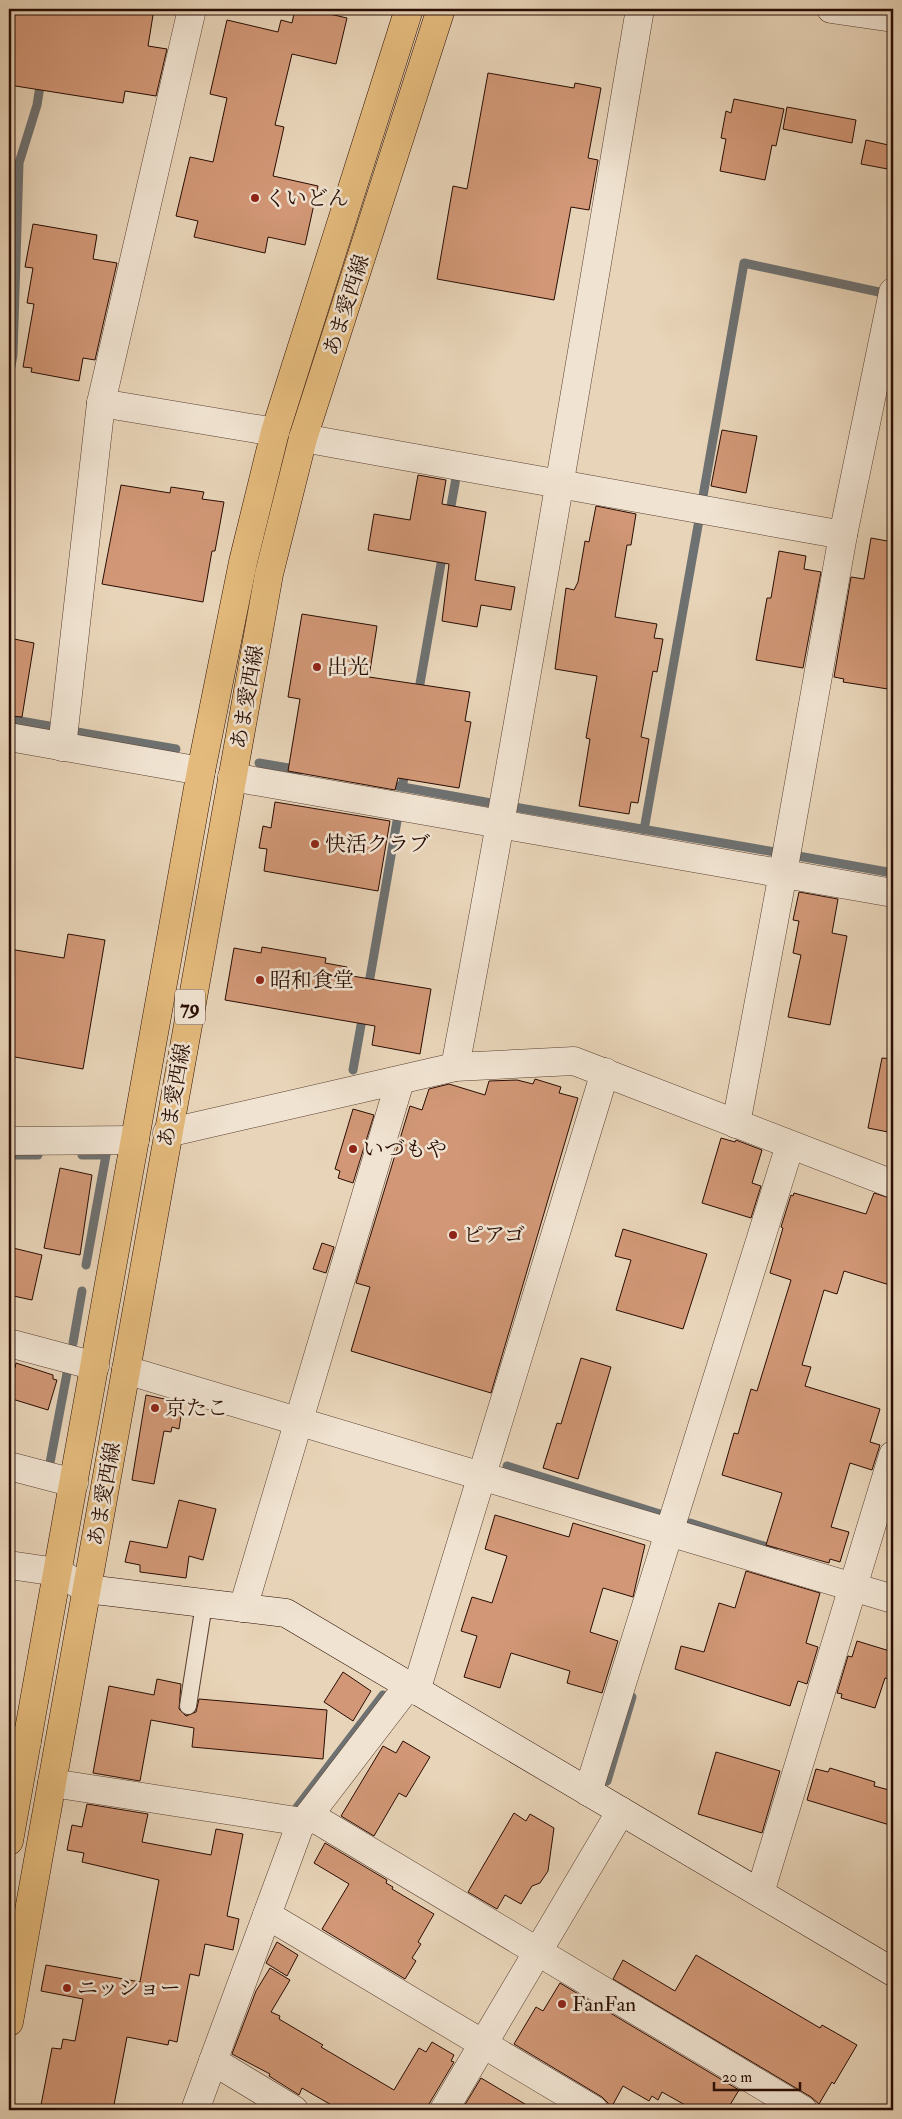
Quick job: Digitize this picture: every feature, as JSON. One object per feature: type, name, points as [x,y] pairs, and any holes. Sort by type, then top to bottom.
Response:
[{"type":"main road","name":"あま愛西線","points":[[9,1841],[18,1741],[57,1572],[74,1483],[201,771],[242,562],[275,432],[408,9]]},
{"type":"main road","name":"あま愛西線","points":[[9,2022],[167,1133],[269,574],[304,438],[441,9]]},
{"type":"street","points":[[62,747],[101,403],[192,9]]},
{"type":"street","points":[[455,1067],[560,485],[640,9]]},
{"type":"street","points":[[831,9],[879,14]]},
{"type":"street","points":[[736,1124],[843,535],[889,338],[893,292]]},
{"type":"street","points":[[101,403],[275,432]]},
{"type":"street","points":[[304,438],[843,535]]},
{"type":"street","points":[[9,737],[201,771]]},
{"type":"street","points":[[232,776],[500,825],[893,893]]},
{"type":"street","points":[[167,1133],[455,1067],[574,1061],[893,1184]]},
{"type":"street","points":[[195,2110],[267,1915],[306,1818],[412,1688],[483,1476],[605,1072]]},
{"type":"street","points":[[243,1608],[400,1080]]},
{"type":"street","points":[[9,1141],[135,1140]]},
{"type":"street","points":[[588,1792],[790,1145]]},
{"type":"street","points":[[9,1343],[95,1366]]},
{"type":"street","points":[[126,1370],[893,1599]]},
{"type":"street","points":[[760,1893],[893,1456]]},
{"type":"street","points":[[9,1466],[74,1483]]},
{"type":"street","points":[[9,1564],[57,1572],[87,1589],[286,1614],[893,1972]]},
{"type":"street","points":[[52,1783],[306,1818],[538,1952],[802,2110]]},
{"type":"street","points":[[444,2110],[621,1811]]},
{"type":"street","points":[[267,1915],[594,2110]]},
{"type":"street","points":[[212,2061],[294,2110]]},
{"type":"lane","points":[[188,1706],[204,1604]]},
{"type":"building","points":[[9,9],[154,9],[148,46],[167,49],[156,96],[125,91],[123,103],[9,85]]},
{"type":"building","points":[[295,9],[308,9],[347,18],[336,64],[292,54],[275,125],[284,127],[273,176],[318,186],[305,245],[268,237],[265,253],[194,237],[198,221],[176,216],[190,157],[213,162],[227,98],[210,94],[227,20],[278,32],[281,20],[292,23]]},
{"type":"building","points":[[488,73],[574,88],[575,83],[601,88],[588,158],[598,160],[589,210],[571,207],[554,300],[437,279],[453,186],[467,189]]},
{"type":"building","points":[[734,99],[784,109],[776,146],[772,145],[765,180],[720,171],[726,139],[721,138],[726,111],[731,113]]},
{"type":"building","points":[[787,107],[856,120],[852,143],[783,129]]},
{"type":"building","points":[[866,140],[893,146],[893,170],[861,164]]},
{"type":"building","points":[[33,224],[97,235],[93,259],[117,263],[95,360],[83,358],[79,381],[31,372],[32,368],[23,367],[34,304],[27,303],[33,268],[25,267]]},
{"type":"building","points":[[722,430],[757,436],[746,493],[711,486]]},
{"type":"building","points":[[418,475],[446,480],[442,504],[486,512],[475,580],[515,587],[511,610],[481,605],[477,627],[442,621],[449,564],[368,550],[374,514],[410,520]]},
{"type":"building","points":[[121,485],[170,493],[171,487],[204,492],[202,499],[224,502],[215,551],[212,551],[203,602],[102,584]]},
{"type":"building","points":[[596,506],[636,514],[631,545],[627,545],[615,617],[657,624],[654,638],[663,639],[657,672],[653,671],[641,737],[649,739],[638,803],[631,802],[629,814],[579,806],[590,739],[586,738],[597,676],[555,669],[566,588],[574,590],[578,582],[585,541],[589,542]]},
{"type":"building","points":[[871,538],[893,542],[893,673],[891,672],[888,689],[843,682],[844,679],[834,677],[851,577],[864,579]]},
{"type":"building","points":[[779,551],[806,556],[804,569],[821,572],[803,668],[756,660],[767,598],[771,598]]},
{"type":"building","points":[[302,614],[377,626],[369,677],[470,692],[465,721],[471,722],[459,788],[398,778],[395,790],[288,771],[300,699],[288,697]]},
{"type":"building","points":[[9,638],[34,643],[22,717],[9,716]]},
{"type":"building","points":[[275,802],[390,821],[378,891],[264,871],[267,849],[259,848],[263,826],[271,828]]},
{"type":"building","points":[[799,892],[838,899],[832,933],[847,936],[830,1025],[788,1017],[801,955],[793,953],[799,921],[793,920]]},
{"type":"building","points":[[68,934],[105,940],[83,1069],[9,1056],[9,949],[64,958]]},
{"type":"building","points":[[262,947],[326,958],[325,963],[347,967],[346,975],[431,989],[420,1054],[372,1045],[375,1026],[225,1000],[234,948],[261,953]]},
{"type":"building","points":[[882,1058],[893,1059],[893,1133],[868,1128]]},
{"type":"building","points":[[535,1079],[561,1087],[559,1093],[578,1098],[491,1393],[351,1351],[370,1287],[356,1283],[410,1106],[422,1110],[429,1089],[449,1084],[485,1095],[489,1081],[517,1080],[533,1084]]},
{"type":"building","points":[[353,1109],[374,1115],[353,1183],[338,1178],[340,1171],[335,1169]]},
{"type":"building","points":[[721,1138],[735,1142],[736,1140],[762,1150],[752,1183],[761,1186],[751,1218],[702,1203]]},
{"type":"building","points":[[60,1168],[92,1175],[80,1255],[44,1248]]},
{"type":"building","points":[[794,1193],[866,1214],[874,1193],[893,1199],[893,1286],[844,1271],[837,1294],[824,1290],[802,1365],[811,1367],[805,1386],[880,1409],[870,1442],[880,1445],[872,1470],[850,1463],[831,1527],[849,1532],[840,1562],[830,1559],[829,1563],[766,1545],[782,1493],[722,1475],[734,1433],[738,1434],[751,1389],[757,1391],[791,1280],[770,1273],[783,1228],[781,1227],[791,1195],[793,1196]]},
{"type":"building","points":[[623,1229],[707,1254],[683,1329],[616,1310],[631,1260],[615,1256]]},
{"type":"building","points":[[322,1243],[334,1247],[326,1273],[313,1269]]},
{"type":"building","points":[[9,1247],[42,1255],[32,1300],[9,1295]]},
{"type":"building","points":[[581,1358],[611,1367],[578,1479],[543,1468],[557,1423],[561,1424]]},
{"type":"building","points":[[16,1363],[53,1375],[53,1379],[57,1380],[48,1410],[9,1398],[9,1366],[15,1368]]},
{"type":"building","points":[[146,1395],[183,1403],[179,1429],[172,1427],[171,1432],[164,1431],[154,1484],[132,1480]]},
{"type":"building","points":[[179,1500],[216,1509],[203,1560],[189,1556],[186,1578],[140,1572],[140,1565],[125,1562],[130,1541],[167,1548]]},
{"type":"building","points":[[495,1515],[569,1537],[573,1523],[645,1545],[633,1597],[603,1588],[590,1632],[618,1641],[602,1693],[567,1683],[570,1671],[511,1653],[500,1688],[464,1677],[477,1636],[461,1631],[472,1597],[492,1603],[507,1556],[485,1549]]},
{"type":"building","points":[[746,1571],[820,1593],[806,1643],[818,1647],[807,1684],[798,1681],[790,1706],[675,1669],[681,1646],[704,1652],[719,1603],[735,1608]]},
{"type":"building","points":[[857,1641],[893,1652],[893,1680],[885,1678],[875,1708],[841,1698],[842,1694],[837,1693],[848,1656],[852,1657]]},
{"type":"building","points":[[343,1672],[371,1691],[353,1721],[324,1702]]},
{"type":"building","points":[[157,1679],[181,1684],[179,1709],[186,1716],[196,1712],[199,1699],[327,1710],[323,1759],[192,1747],[194,1728],[151,1720],[140,1781],[93,1773],[109,1686],[154,1695]]},
{"type":"building","points":[[403,1741],[430,1757],[406,1797],[399,1793],[374,1836],[341,1816],[383,1746],[396,1753]]},
{"type":"building","points":[[716,1752],[780,1771],[762,1833],[698,1814]]},
{"type":"building","points":[[830,1768],[875,1782],[874,1786],[893,1791],[893,1826],[807,1800],[816,1769],[828,1772]]},
{"type":"building","points":[[87,1804],[148,1814],[142,1842],[211,1855],[216,1829],[243,1834],[227,1916],[239,1919],[233,1950],[205,1944],[199,1976],[190,1974],[177,2042],[169,2040],[168,2045],[127,2037],[113,2110],[40,2110],[52,2048],[61,2049],[63,2039],[75,2041],[83,1999],[41,1991],[46,1965],[140,1982],[159,1880],[82,1862],[84,1853],[67,1850],[72,1825],[82,1827]]},
{"type":"building","points":[[514,1813],[526,1821],[530,1814],[554,1828],[548,1871],[540,1883],[532,1886],[521,1904],[505,1895],[497,1909],[468,1892]]},
{"type":"building","points":[[325,1843],[387,1880],[386,1883],[393,1887],[392,1889],[434,1914],[418,1942],[421,1944],[412,1958],[416,1961],[405,1979],[322,1929],[349,1884],[314,1863]]},
{"type":"building","points":[[277,1942],[298,1955],[287,1976],[266,1963]]},
{"type":"building","points":[[696,1955],[820,2028],[822,2025],[857,2045],[834,2084],[832,2082],[819,2104],[811,2097],[613,1979],[623,1960],[675,1991]]},
{"type":"building","points":[[270,1968],[290,1980],[271,2012],[280,2016],[279,2019],[323,2045],[321,2047],[394,2090],[419,2048],[426,2052],[432,2042],[454,2055],[451,2061],[454,2062],[426,2109],[428,2110],[340,2110],[302,2088],[299,2095],[269,2076],[270,2074],[232,2054],[256,1991]]},
{"type":"building","points":[[560,1983],[739,2090],[727,2110],[694,2110],[662,2092],[658,2100],[652,2096],[649,2101],[623,2086],[610,2110],[608,2103],[602,2097],[514,2044],[536,2007],[543,2011]]},
{"type":"building","points":[[481,2078],[535,2110],[467,2110],[463,2108]]},
{"type":"waterway","points":[[9,377],[13,355],[19,163],[37,105],[41,80]]},
{"type":"waterway","points":[[703,496],[744,263],[879,292]]},
{"type":"waterway","points":[[449,517],[456,478]]},
{"type":"waterway","points":[[644,830],[699,520]]},
{"type":"waterway","points":[[418,695],[443,552]]},
{"type":"waterway","points":[[9,719],[49,726]]},
{"type":"waterway","points":[[77,732],[176,749]]},
{"type":"waterway","points":[[259,763],[301,770]]},
{"type":"waterway","points":[[402,787],[406,769]]},
{"type":"waterway","points":[[397,786],[491,803]]},
{"type":"waterway","points":[[514,807],[775,852]]},
{"type":"waterway","points":[[368,989],[397,821]]},
{"type":"waterway","points":[[798,856],[893,873]]},
{"type":"waterway","points":[[353,1070],[363,1014]]},
{"type":"waterway","points":[[9,1155],[38,1155]]},
{"type":"waterway","points":[[82,1155],[106,1155],[86,1265]]},
{"type":"waterway","points":[[73,1343],[82,1291]]},
{"type":"waterway","points":[[49,1468],[68,1368]]},
{"type":"waterway","points":[[507,1466],[660,1514]]},
{"type":"waterway","points":[[690,1523],[773,1549]]},
{"type":"waterway","points":[[295,1810],[383,1695]]},
{"type":"waterway","points":[[607,1781],[632,1697]]},
{"type":"place","name":"くいどん","points":[[255,198]]},
{"type":"place","name":"出光","points":[[317,667]]},
{"type":"place","name":"快活クラブ","points":[[315,844]]},
{"type":"place","name":"昭和食堂","points":[[260,980]]},
{"type":"place","name":"いづもや","points":[[353,1149]]},
{"type":"place","name":"ピアゴ","points":[[453,1235]]},
{"type":"place","name":"京たこ","points":[[155,1408]]},
{"type":"place","name":"ニッショー","points":[[67,1988]]},
{"type":"place","name":"FanFan","points":[[562,2004]]}]
